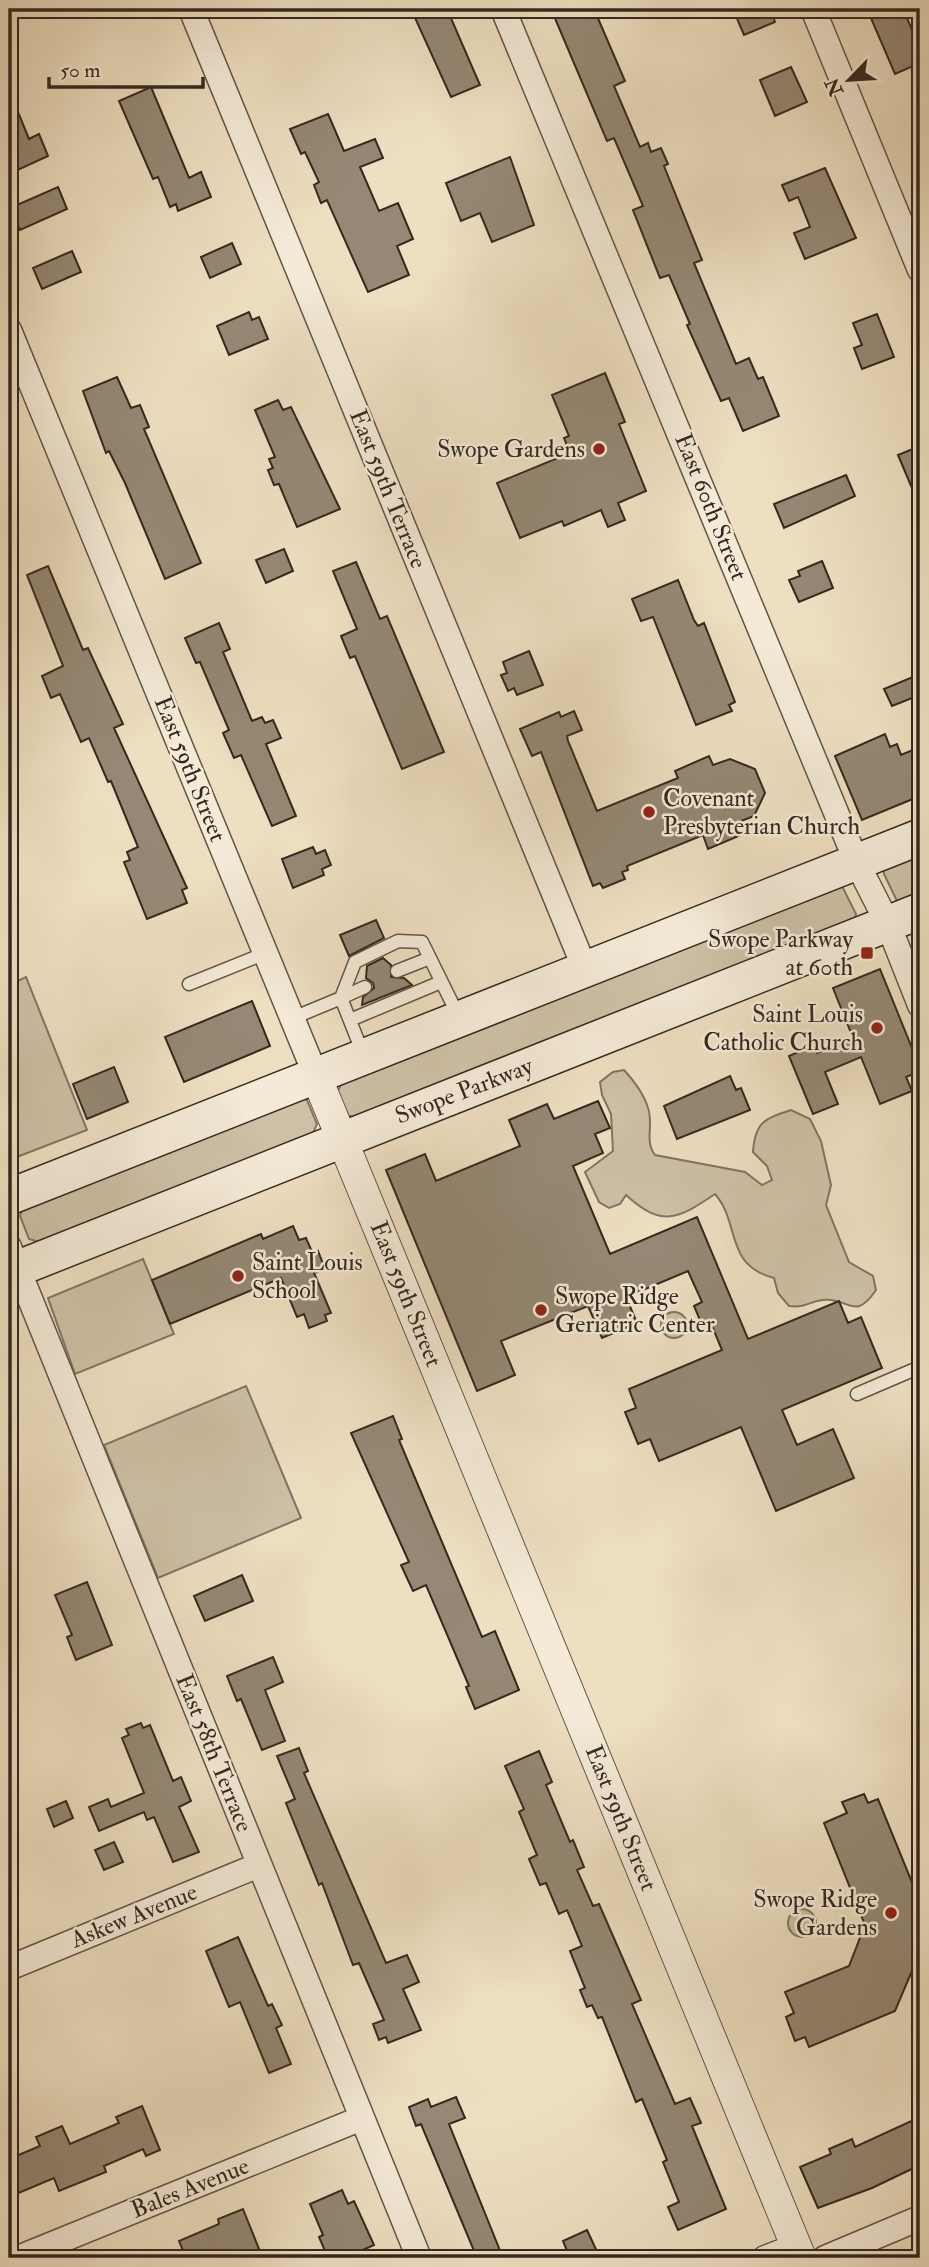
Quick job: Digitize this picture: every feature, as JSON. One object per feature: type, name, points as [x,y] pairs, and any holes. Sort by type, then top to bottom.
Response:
[{"type":"main road","points":[[9,1197],[920,837]]},
{"type":"main road","name":"Swope Parkway","points":[[12,1262],[342,1139],[920,911]]},
{"type":"street","name":"East 59th Terrace","points":[[191,9],[585,969]]},
{"type":"street","name":"East 60th Street","points":[[503,9],[857,863],[888,924],[920,1005]]},
{"type":"street","points":[[813,9],[920,270]]},
{"type":"street","name":"East 59th Street","points":[[9,330],[799,2252]]},
{"type":"street","name":"East 58th Terrace","points":[[12,1262],[419,2258]]},
{"type":"street","name":"Askew Avenue","points":[[9,1968],[259,1865]]},
{"type":"street","name":"Bales Avenue","points":[[18,2258],[362,2118]]},
{"type":"street","points":[[825,2258],[920,2218]]},
{"type":"street","points":[[765,2258],[799,2252]]},
{"type":"lane","points":[[365,1056],[341,998],[355,962],[398,941],[422,942],[460,1019]]},
{"type":"lane","points":[[189,984],[266,953]]},
{"type":"lane","points":[[397,971],[430,958]]},
{"type":"lane","points":[[350,1020],[441,982]]},
{"type":"lane","points":[[293,1018],[365,987]]},
{"type":"lane","points":[[857,1394],[920,1367]]},
{"type":"shaded area","points":[[920,851],[920,894],[897,901],[884,874],[884,868]]},
{"type":"shaded area","points":[[842,886],[856,914],[855,918],[355,1116],[349,1116],[337,1093],[342,1082]]},
{"type":"shaded area","points":[[26,977],[87,1130],[9,1160],[9,985]]},
{"type":"shaded area","points":[[624,1070],[646,1103],[650,1114],[650,1144],[655,1155],[745,1172],[762,1185],[772,1180],[767,1166],[753,1152],[759,1128],[768,1119],[791,1110],[810,1119],[821,1141],[831,1185],[826,1205],[849,1262],[873,1276],[876,1290],[868,1300],[856,1307],[831,1300],[789,1306],[778,1293],[774,1278],[758,1272],[747,1264],[740,1254],[723,1206],[715,1194],[691,1209],[670,1216],[650,1212],[626,1195],[620,1204],[609,1208],[599,1202],[585,1172],[613,1151],[611,1114],[602,1095],[600,1082],[613,1072]]},
{"type":"shaded area","points":[[302,1098],[307,1100],[317,1124],[313,1133],[39,1242],[29,1239],[20,1216],[23,1207]]},
{"type":"shaded area","points":[[143,1259],[174,1334],[75,1374],[48,1298]]},
{"type":"shaded area","points":[[674,1312],[683,1316],[687,1325],[683,1334],[674,1338],[665,1334],[661,1325],[665,1316]]},
{"type":"shaded area","points":[[246,1386],[301,1518],[158,1578],[104,1445]]},
{"type":"shaded area","points":[[802,1909],[812,1913],[816,1923],[812,1933],[802,1937],[792,1933],[788,1923],[792,1913]]},
{"type":"building","points":[[411,9],[447,9],[480,85],[451,97]]},
{"type":"building","points":[[551,9],[594,9],[625,81],[614,86],[640,147],[648,143],[651,152],[661,148],[668,164],[664,166],[702,260],[694,263],[736,364],[749,358],[758,379],[763,377],[779,416],[743,431],[729,398],[721,401],[687,325],[690,324],[669,275],[660,278],[633,210],[643,206],[614,138],[607,141]]},
{"type":"building","points":[[733,9],[770,9],[775,22],[744,35]]},
{"type":"building","points":[[867,9],[903,9],[920,48],[920,63],[895,74]]},
{"type":"building","points":[[791,67],[807,102],[775,116],[760,80]]},
{"type":"building","points":[[151,87],[189,178],[201,172],[211,197],[178,211],[176,204],[170,207],[158,177],[153,179],[119,101]]},
{"type":"building","points":[[9,90],[29,139],[39,134],[48,156],[9,174]]},
{"type":"building","points":[[328,114],[344,151],[375,139],[383,158],[360,167],[379,211],[398,203],[413,239],[397,246],[409,275],[368,292],[327,200],[321,203],[314,185],[319,182],[305,152],[301,154],[290,129]]},
{"type":"building","points":[[510,157],[534,225],[492,242],[480,213],[461,221],[446,183]]},
{"type":"building","points":[[825,168],[856,238],[805,259],[794,233],[810,227],[798,197],[789,201],[782,185]]},
{"type":"building","points":[[58,187],[67,209],[20,230],[10,208]]},
{"type":"building","points":[[232,243],[241,264],[210,278],[201,257]]},
{"type":"building","points":[[72,251],[81,272],[42,289],[33,268]]},
{"type":"building","points":[[249,312],[252,320],[259,317],[268,339],[229,355],[217,326]]},
{"type":"building","points":[[877,314],[894,357],[862,369],[854,348],[862,345],[853,323]]},
{"type":"building","name":"Swope Gardens","points":[[605,373],[625,422],[619,424],[646,491],[618,503],[625,520],[608,527],[601,510],[564,526],[562,521],[520,538],[497,483],[570,453],[564,438],[569,436],[552,395]]},
{"type":"building","points":[[117,377],[131,408],[140,405],[149,427],[144,429],[201,563],[165,579],[125,483],[109,451],[106,453],[83,391]]},
{"type":"building","points":[[278,400],[283,410],[291,407],[340,509],[297,527],[279,484],[274,485],[268,470],[273,468],[269,459],[275,457],[255,410]]},
{"type":"building","points":[[920,446],[920,507],[898,455]]},
{"type":"building","points":[[846,475],[855,496],[784,528],[774,504]]},
{"type":"building","points":[[284,549],[293,571],[266,583],[256,560]]},
{"type":"building","points":[[822,561],[833,588],[799,602],[789,580],[800,576],[798,571]]},
{"type":"building","points":[[356,562],[380,619],[387,616],[444,752],[402,769],[355,656],[350,658],[341,636],[357,629],[333,571]]},
{"type":"building","points":[[48,566],[83,650],[88,648],[123,724],[114,728],[187,888],[182,890],[187,903],[147,919],[124,862],[130,860],[127,852],[138,847],[111,781],[108,782],[89,738],[81,742],[60,694],[51,698],[42,676],[63,666],[27,575]]},
{"type":"building","points":[[678,580],[694,620],[698,626],[704,623],[735,702],[729,705],[732,711],[696,725],[653,617],[641,621],[632,599]]},
{"type":"building","points":[[219,623],[230,649],[223,652],[252,721],[262,717],[265,723],[273,720],[281,738],[266,744],[296,816],[272,826],[241,755],[234,758],[223,733],[229,730],[200,662],[196,663],[185,638]]},
{"type":"building","points":[[529,651],[543,685],[517,695],[514,688],[508,691],[501,675],[507,673],[503,662]]},
{"type":"building","points":[[915,676],[920,695],[892,706],[884,689]]},
{"type":"building","points":[[574,711],[582,730],[567,736],[568,741],[597,811],[678,778],[675,771],[709,756],[713,765],[730,759],[755,769],[765,793],[754,816],[736,823],[741,835],[708,849],[703,835],[627,866],[628,870],[622,872],[625,879],[603,888],[600,883],[593,886],[541,752],[532,756],[520,729],[559,712],[561,717]]},
{"type":"building","points":[[885,734],[890,747],[897,744],[901,755],[920,747],[920,796],[862,820],[835,756]]},
{"type":"building","points":[[313,847],[316,854],[325,850],[331,865],[322,869],[324,875],[293,888],[282,859]]},
{"type":"building","points":[[376,920],[384,938],[349,956],[340,935]]},
{"type":"building","points":[[383,958],[391,965],[391,977],[404,978],[412,985],[362,1005],[363,997],[374,988],[373,983],[366,978],[367,966]]},
{"type":"building","name":"Saint Louis Catholic Church","points":[[880,969],[920,1068],[920,1071],[906,1077],[912,1091],[880,1104],[861,1057],[825,1072],[838,1104],[813,1114],[789,1056],[814,1045],[817,1053],[853,1038],[833,988]]},
{"type":"building","points":[[252,1001],[270,1046],[184,1082],[165,1037]]},
{"type":"building","points":[[114,1067],[128,1102],[87,1119],[73,1084]]},
{"type":"building","points":[[730,1076],[736,1090],[741,1088],[750,1110],[677,1139],[664,1106]]},
{"type":"building","name":"Swope Ridge Geriatric Center","points":[[598,1101],[610,1128],[595,1134],[603,1153],[573,1166],[610,1254],[697,1217],[748,1339],[839,1301],[848,1323],[861,1317],[882,1368],[782,1410],[797,1445],[833,1429],[854,1478],[776,1511],[741,1427],[659,1461],[650,1439],[638,1444],[625,1412],[636,1408],[629,1389],[722,1350],[710,1321],[702,1325],[694,1306],[702,1302],[688,1271],[626,1297],[637,1323],[602,1338],[588,1306],[501,1341],[515,1375],[477,1391],[386,1170],[425,1154],[436,1181],[520,1146],[509,1120],[547,1104],[554,1119]]},
{"type":"building","name":"Saint Louis School","points":[[293,1226],[299,1240],[306,1238],[313,1254],[318,1251],[325,1269],[314,1273],[331,1313],[325,1315],[327,1321],[309,1328],[304,1314],[297,1317],[281,1278],[170,1324],[152,1280],[261,1234],[263,1239]]},
{"type":"building","points":[[393,1416],[402,1439],[399,1440],[482,1637],[495,1631],[519,1690],[475,1709],[466,1687],[469,1686],[426,1585],[413,1591],[401,1565],[409,1562],[351,1433]]},
{"type":"building","points":[[242,1575],[253,1601],[205,1621],[194,1596]]},
{"type":"building","points":[[87,1582],[112,1645],[76,1660],[67,1637],[72,1635],[55,1595]]},
{"type":"building","points":[[273,1657],[283,1682],[265,1690],[285,1741],[262,1750],[241,1699],[237,1701],[227,1676]]},
{"type":"building","points":[[141,1723],[143,1728],[150,1725],[173,1781],[181,1777],[191,1801],[179,1807],[199,1852],[173,1862],[154,1817],[147,1820],[144,1812],[99,1831],[89,1807],[108,1799],[111,1807],[144,1793],[122,1738],[129,1735],[126,1729]]},
{"type":"building","points":[[299,1748],[308,1771],[304,1773],[386,1963],[407,1955],[419,1982],[403,1989],[421,2030],[388,2043],[386,2037],[379,2040],[373,2024],[384,2020],[359,1963],[353,1965],[322,1883],[319,1885],[286,1803],[295,1799],[277,1756]]},
{"type":"building","points":[[539,1751],[552,1782],[546,1785],[570,1842],[573,1840],[584,1867],[577,1870],[593,1906],[599,1904],[641,2000],[632,2004],[675,2104],[690,2098],[701,2123],[692,2126],[726,2209],[678,2230],[668,2207],[679,2202],[663,2162],[667,2160],[642,2099],[636,2102],[602,2017],[598,2018],[592,2005],[587,2007],[580,1990],[585,1988],[570,1951],[582,1946],[567,1910],[559,1914],[546,1883],[540,1885],[529,1859],[537,1855],[519,1812],[524,1809],[505,1766]]},
{"type":"building","name":"Swope Ridge Gardens","points":[[864,1794],[868,1803],[878,1799],[920,1902],[920,1952],[895,2011],[809,2047],[805,2037],[795,2041],[786,2017],[794,2013],[785,1992],[849,1966],[865,1925],[824,1823],[847,1813],[842,1802]]},
{"type":"building","points":[[66,1801],[73,1818],[54,1827],[47,1809]]},
{"type":"building","points":[[114,1842],[123,1862],[104,1870],[95,1850]]},
{"type":"building","points":[[238,1937],[268,2006],[272,2004],[282,2025],[276,2028],[291,2064],[269,2073],[240,2002],[229,2007],[206,1951]]},
{"type":"building","points":[[456,2097],[465,2118],[449,2124],[503,2258],[477,2258],[421,2124],[416,2126],[409,2107],[428,2099],[431,2107]]},
{"type":"building","points":[[142,2106],[160,2150],[146,2156],[143,2149],[104,2166],[106,2172],[59,2191],[54,2178],[9,2197],[9,2159],[40,2146],[36,2137],[62,2126],[70,2144],[119,2123],[116,2117]]},
{"type":"building","points":[[920,2117],[920,2165],[872,2188],[818,2208],[800,2167],[831,2154],[829,2149],[852,2139],[855,2147]]},
{"type":"building","points":[[342,2190],[348,2204],[354,2201],[374,2245],[345,2258],[328,2258],[319,2237],[323,2235],[310,2204]]},
{"type":"building","points":[[243,2209],[259,2249],[236,2258],[186,2258],[179,2241],[219,2224],[218,2219]]},
{"type":"building","points":[[587,2230],[600,2258],[570,2258],[563,2241]]},
{"type":"place","name":"Swope Gardens","points":[[599,449]]},
{"type":"place","name":"Covenant Presbyterian Church","points":[[649,812]]},
{"type":"place","name":"Swope Parkway at 60th","points":[[867,953]]},
{"type":"place","name":"Saint Louis Catholic Church","points":[[877,1028]]},
{"type":"place","name":"Saint Louis School","points":[[238,1276]]},
{"type":"place","name":"Swope Ridge Geriatric Center","points":[[541,1310]]},
{"type":"place","name":"Swope Ridge Gardens","points":[[891,1913]]}]
